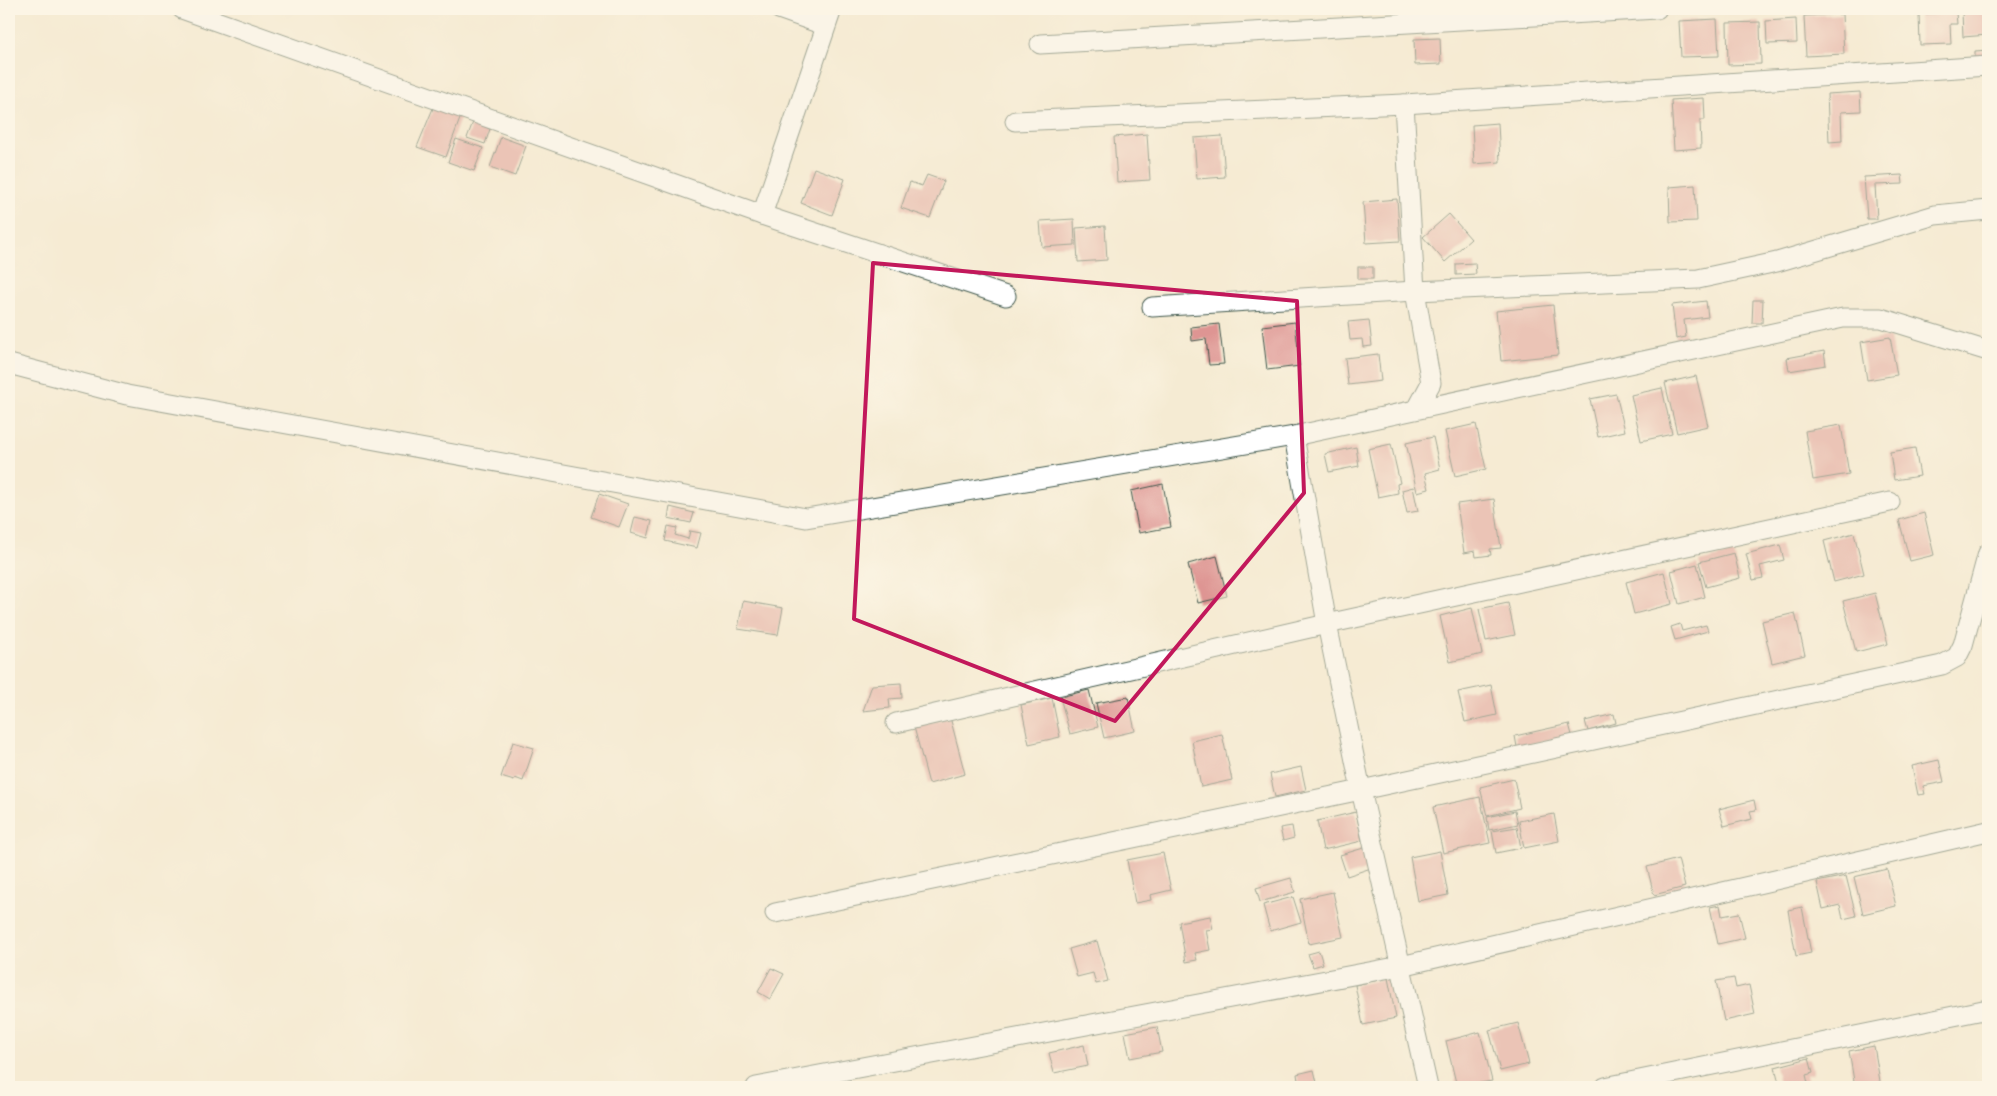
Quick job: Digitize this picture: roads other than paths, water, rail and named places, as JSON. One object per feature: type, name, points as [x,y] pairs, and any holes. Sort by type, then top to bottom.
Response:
[{"type":"street","points":[[182,9],[762,215],[1006,296]]},
{"type":"street","points":[[762,215],[828,17],[779,9]]},
{"type":"street","points":[[1040,44],[1657,9]]},
{"type":"street","points":[[1015,121],[1404,104],[1988,66]]},
{"type":"street","points":[[1404,104],[1415,291],[1431,383],[1417,409]]},
{"type":"street","points":[[1152,307],[1415,291],[1698,279],[1777,262],[1935,215],[1988,210]]},
{"type":"street","points":[[9,364],[127,395],[806,518],[1294,436],[1843,318],[1881,318],[1988,351]]},
{"type":"street","points":[[1294,436],[1327,624],[1361,790],[1428,1087]]},
{"type":"street","points":[[896,722],[1327,624],[1890,502]]},
{"type":"street","points":[[775,913],[1942,665],[1957,657],[1963,645],[1988,552]]},
{"type":"street","points":[[756,1087],[1401,966],[1988,831]]},
{"type":"street","points":[[1605,1087],[1988,1009]]}]
